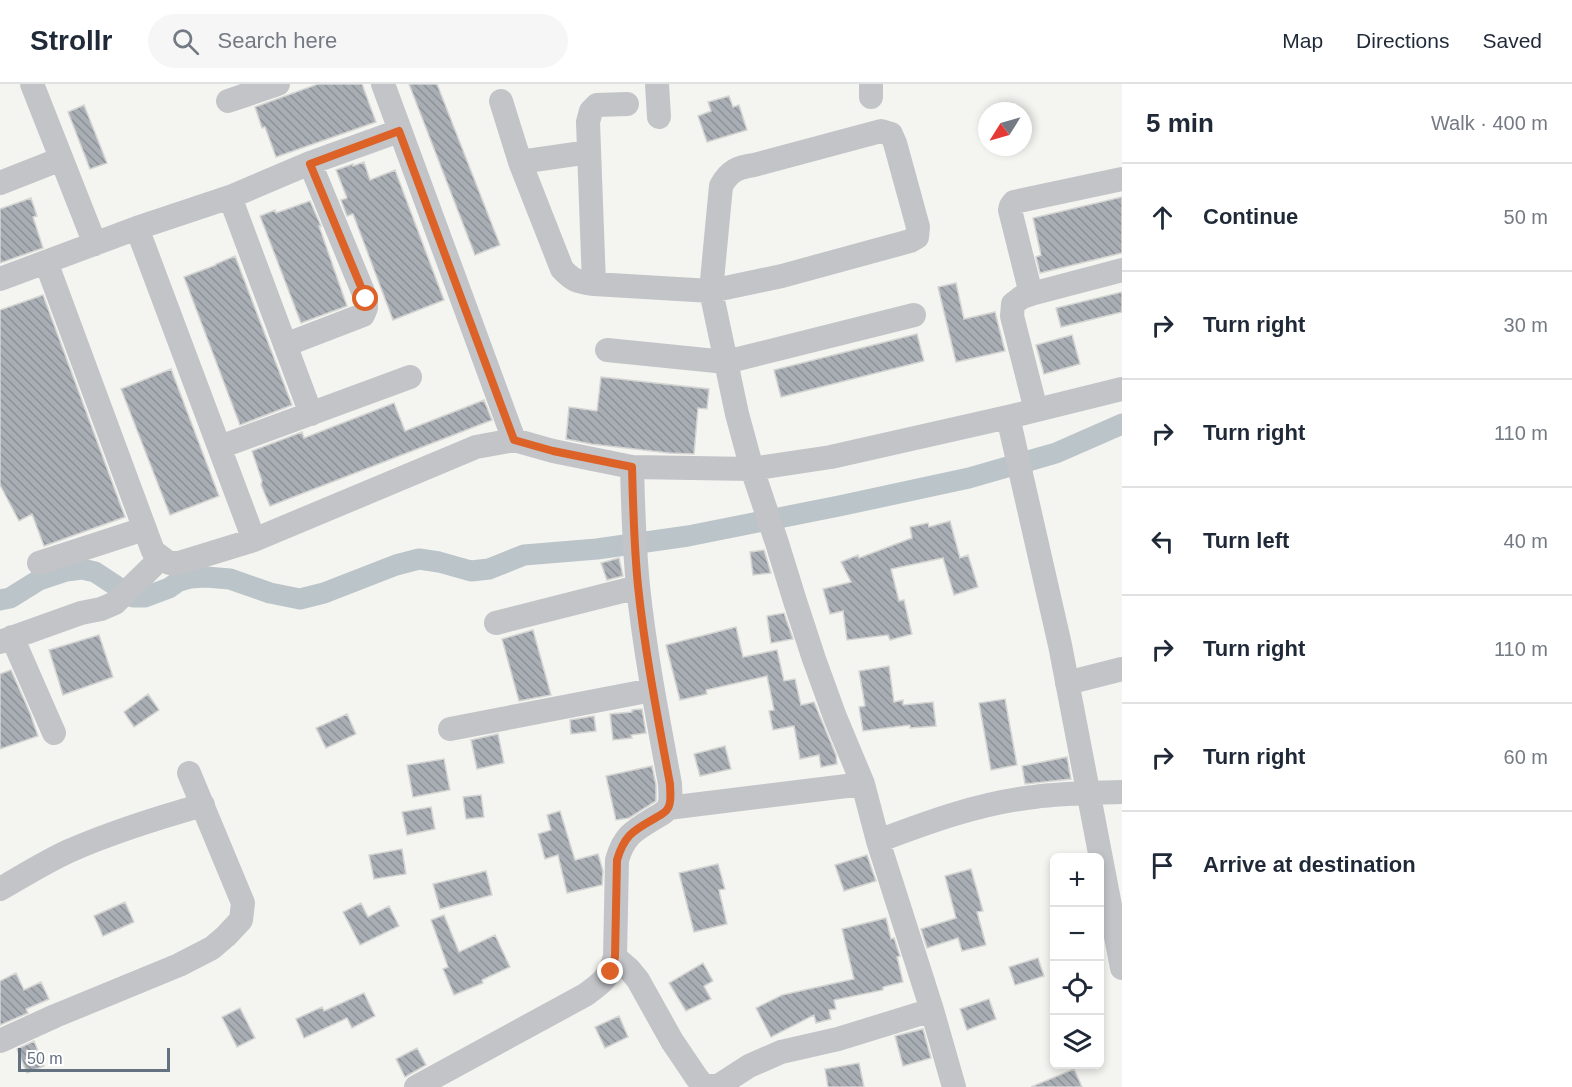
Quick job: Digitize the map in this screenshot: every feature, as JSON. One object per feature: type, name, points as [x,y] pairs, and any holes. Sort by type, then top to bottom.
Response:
[{"type":"street","points":[[33,84],[95,244]]},
{"type":"street","points":[[228,101],[278,84]]},
{"type":"street","points":[[383,84],[514,440]]},
{"type":"street","points":[[657,84],[659,117]]},
{"type":"street","points":[[501,101],[520,162],[562,269],[577,282],[594,284],[711,291],[782,276],[910,241],[916,237],[918,227],[895,142],[891,134],[881,131],[740,167],[726,177],[721,186],[711,291],[752,469],[814,659],[863,784],[878,841],[954,1087]]},
{"type":"street","points":[[594,284],[588,122],[591,111],[597,105],[627,104]]},
{"type":"street","points":[[0,279],[230,197],[399,131]]},
{"type":"street","points":[[520,162],[589,152]]},
{"type":"street","points":[[0,183],[61,159]]},
{"type":"street","points":[[285,345],[363,315],[366,308],[366,299],[310,164]]},
{"type":"street","points":[[1031,294],[1010,210],[1014,202],[1122,179]]},
{"type":"street","points":[[230,197],[310,414]]},
{"type":"street","points":[[138,228],[254,540]]},
{"type":"street","points":[[46,262],[144,529],[153,551],[169,563],[179,563],[254,540],[477,447],[514,440],[553,451],[632,467],[752,469],[831,457],[1008,417],[1122,388]]},
{"type":"street","points":[[1036,410],[1012,316],[1013,304],[1031,294],[1122,270]]},
{"type":"street","points":[[607,350],[726,362],[914,315]]},
{"type":"street","points":[[220,447],[410,377]]},
{"type":"street","points":[[1008,417],[1067,683],[1122,968]]},
{"type":"street","points":[[632,467],[633,525],[638,587],[652,690],[670,784],[669,808]]},
{"type":"street","points":[[39,564],[144,529]]},
{"type":"street","points":[[54,733],[6,640],[115,603],[161,558]]},
{"type":"street","points":[[496,623],[638,587]]},
{"type":"street","points":[[1067,683],[1122,669]]},
{"type":"street","points":[[450,729],[652,690]]},
{"type":"street","points":[[0,1041],[212,948],[241,920],[243,903],[189,773]]},
{"type":"street","points":[[416,1087],[585,995],[611,972],[615,957],[617,860],[627,836],[669,808],[863,784]]},
{"type":"street","points":[[878,841],[963,811],[990,805],[1034,797],[1122,792]]},
{"type":"street","points":[[0,889],[66,852],[142,823],[203,805]]},
{"type":"street","points":[[615,957],[638,980],[672,1041],[697,1078],[702,1084],[710,1086],[718,1086],[749,1066],[781,1052],[838,1039],[932,1010]]},
{"type":"building","points":[[318,84],[362,84],[376,122],[276,157],[255,107]]},
{"type":"building","points":[[409,84],[437,84],[500,245],[475,255]]},
{"type":"building","points":[[729,96],[733,107],[739,105],[747,130],[707,142],[698,116],[711,111],[708,102]]},
{"type":"building","points":[[84,105],[107,163],[90,169],[68,112]]},
{"type":"building","points":[[364,162],[370,180],[395,170],[444,300],[393,320],[353,214],[347,216],[341,200],[347,198],[336,170]]},
{"type":"building","points":[[1122,197],[1122,253],[1040,273],[1036,257],[1041,255],[1033,218]]},
{"type":"building","points":[[31,198],[37,216],[33,217],[43,248],[0,263],[0,209]]},
{"type":"building","points":[[310,201],[321,226],[319,226],[347,306],[301,323],[260,216]]},
{"type":"building","points":[[235,256],[292,405],[240,425],[184,277]]},
{"type":"building","points":[[956,283],[964,319],[995,312],[1005,351],[956,362],[938,287]]},
{"type":"building","points":[[1122,292],[1122,312],[1061,327],[1056,308]]},
{"type":"building","points":[[43,295],[125,517],[44,546],[32,514],[19,521],[0,485],[0,310]]},
{"type":"building","points":[[917,334],[924,361],[781,397],[774,370]]},
{"type":"building","points":[[1072,335],[1080,364],[1044,374],[1036,345]]},
{"type":"building","points":[[171,369],[219,496],[170,515],[121,389]]},
{"type":"building","points":[[601,377],[709,389],[707,409],[698,408],[694,454],[591,444],[566,439],[569,407],[597,411]]},
{"type":"building","points":[[484,400],[492,420],[270,506],[261,485],[262,481],[252,451],[302,432],[304,438],[394,403],[405,431]]},
{"type":"building","points":[[950,521],[960,558],[968,555],[978,587],[954,595],[943,558],[891,569],[899,601],[904,600],[912,634],[890,640],[888,635],[847,640],[843,611],[830,614],[823,589],[851,582],[841,562],[858,555],[859,558],[912,538],[910,527],[928,523],[929,527]]},
{"type":"building","points":[[764,550],[771,573],[753,575],[750,552]]},
{"type":"building","points":[[619,558],[623,576],[607,580],[601,563]]},
{"type":"building","points":[[784,613],[793,639],[771,643],[767,616]]},
{"type":"building","points":[[736,627],[743,657],[777,650],[784,681],[795,679],[801,705],[814,702],[836,755],[837,764],[821,767],[819,755],[800,759],[794,726],[773,730],[769,711],[774,710],[767,676],[706,690],[707,694],[680,700],[666,645]]},
{"type":"building","points":[[533,630],[551,695],[519,701],[502,639]]},
{"type":"building","points":[[99,635],[113,677],[63,695],[49,650]]},
{"type":"building","points":[[889,666],[894,702],[903,700],[903,705],[933,702],[936,726],[910,728],[910,725],[863,731],[859,707],[865,706],[859,671]]},
{"type":"building","points":[[11,670],[38,736],[0,749],[0,674]]},
{"type":"building","points":[[148,694],[159,710],[134,727],[124,712]]},
{"type":"building","points":[[1005,699],[1017,765],[991,770],[979,703]]},
{"type":"building","points":[[642,709],[646,733],[631,735],[632,738],[613,740],[610,714]]},
{"type":"building","points":[[347,714],[356,734],[326,748],[316,728]]},
{"type":"building","points":[[594,716],[596,731],[571,734],[570,720]]},
{"type":"building","points":[[498,734],[504,763],[477,769],[471,740]]},
{"type":"building","points":[[725,746],[731,769],[700,776],[694,754]]},
{"type":"building","points":[[1067,757],[1071,779],[1025,784],[1022,766]]},
{"type":"building","points":[[444,759],[450,790],[413,797],[407,765]]},
{"type":"building","points":[[652,766],[656,785],[656,801],[629,818],[616,820],[606,776]]},
{"type":"building","points":[[481,795],[484,817],[466,819],[463,797]]},
{"type":"building","points":[[431,807],[435,829],[407,835],[402,812]]},
{"type":"building","points":[[560,811],[575,860],[598,854],[603,871],[602,885],[567,893],[558,855],[545,859],[538,834],[551,830],[547,815]]},
{"type":"building","points":[[402,849],[406,874],[374,879],[369,855]]},
{"type":"building","points":[[867,855],[876,881],[844,891],[835,865]]},
{"type":"building","points":[[718,864],[725,889],[719,890],[727,924],[694,932],[679,873]]},
{"type":"building","points":[[971,869],[983,911],[977,912],[986,945],[962,951],[958,938],[927,948],[921,929],[956,918],[945,876]]},
{"type":"building","points":[[486,871],[492,895],[440,909],[433,884]]},
{"type":"building","points":[[125,902],[134,922],[103,936],[94,916]]},
{"type":"building","points":[[361,903],[368,917],[389,906],[399,926],[360,945],[343,912]]},
{"type":"building","points":[[444,915],[459,952],[495,935],[510,967],[482,980],[483,983],[454,995],[443,969],[448,967],[431,920]]},
{"type":"building","points":[[886,918],[891,939],[894,938],[900,956],[897,957],[903,982],[883,987],[883,990],[834,1000],[836,1009],[829,1010],[831,1019],[816,1023],[814,1015],[771,1037],[756,1008],[782,995],[854,979],[842,929]]},
{"type":"building","points":[[1038,958],[1044,976],[1015,985],[1009,967]]},
{"type":"building","points":[[703,963],[713,981],[704,986],[711,999],[686,1011],[669,983]]},
{"type":"building","points":[[16,973],[24,990],[41,982],[49,999],[26,1009],[28,1013],[0,1025],[0,981]]},
{"type":"building","points":[[364,993],[375,1016],[352,1028],[347,1018],[304,1038],[296,1019],[322,1007],[324,1011]]},
{"type":"building","points":[[989,999],[996,1019],[967,1030],[960,1009]]},
{"type":"building","points":[[240,1008],[255,1038],[237,1047],[222,1017]]},
{"type":"building","points":[[619,1016],[628,1037],[605,1048],[595,1027]]},
{"type":"building","points":[[923,1029],[931,1058],[903,1066],[895,1036]]},
{"type":"building","points":[[34,1041],[44,1066],[27,1073],[17,1049]]},
{"type":"building","points":[[417,1048],[426,1065],[405,1077],[396,1059]]},
{"type":"building","points":[[859,1063],[864,1087],[828,1087],[825,1069]]},
{"type":"building","points":[[1074,1069],[1082,1087],[1031,1087]]},
{"type":"waterway","points":[[0,600],[10,598],[39,580],[66,571],[82,569],[95,572],[133,597],[145,597],[169,588],[179,581],[206,577],[230,579],[270,593],[300,599],[324,593],[396,565],[419,559],[471,571],[489,569],[524,555],[597,549],[688,536],[839,506],[969,478],[1056,453],[1122,424]]},
{"type":"route","points":[[366,299],[310,164],[399,131],[514,440],[553,451],[632,467],[633,525],[638,587],[652,690],[670,784],[670,800],[669,808],[627,836],[621,847],[617,860],[615,957],[611,972]]}]
